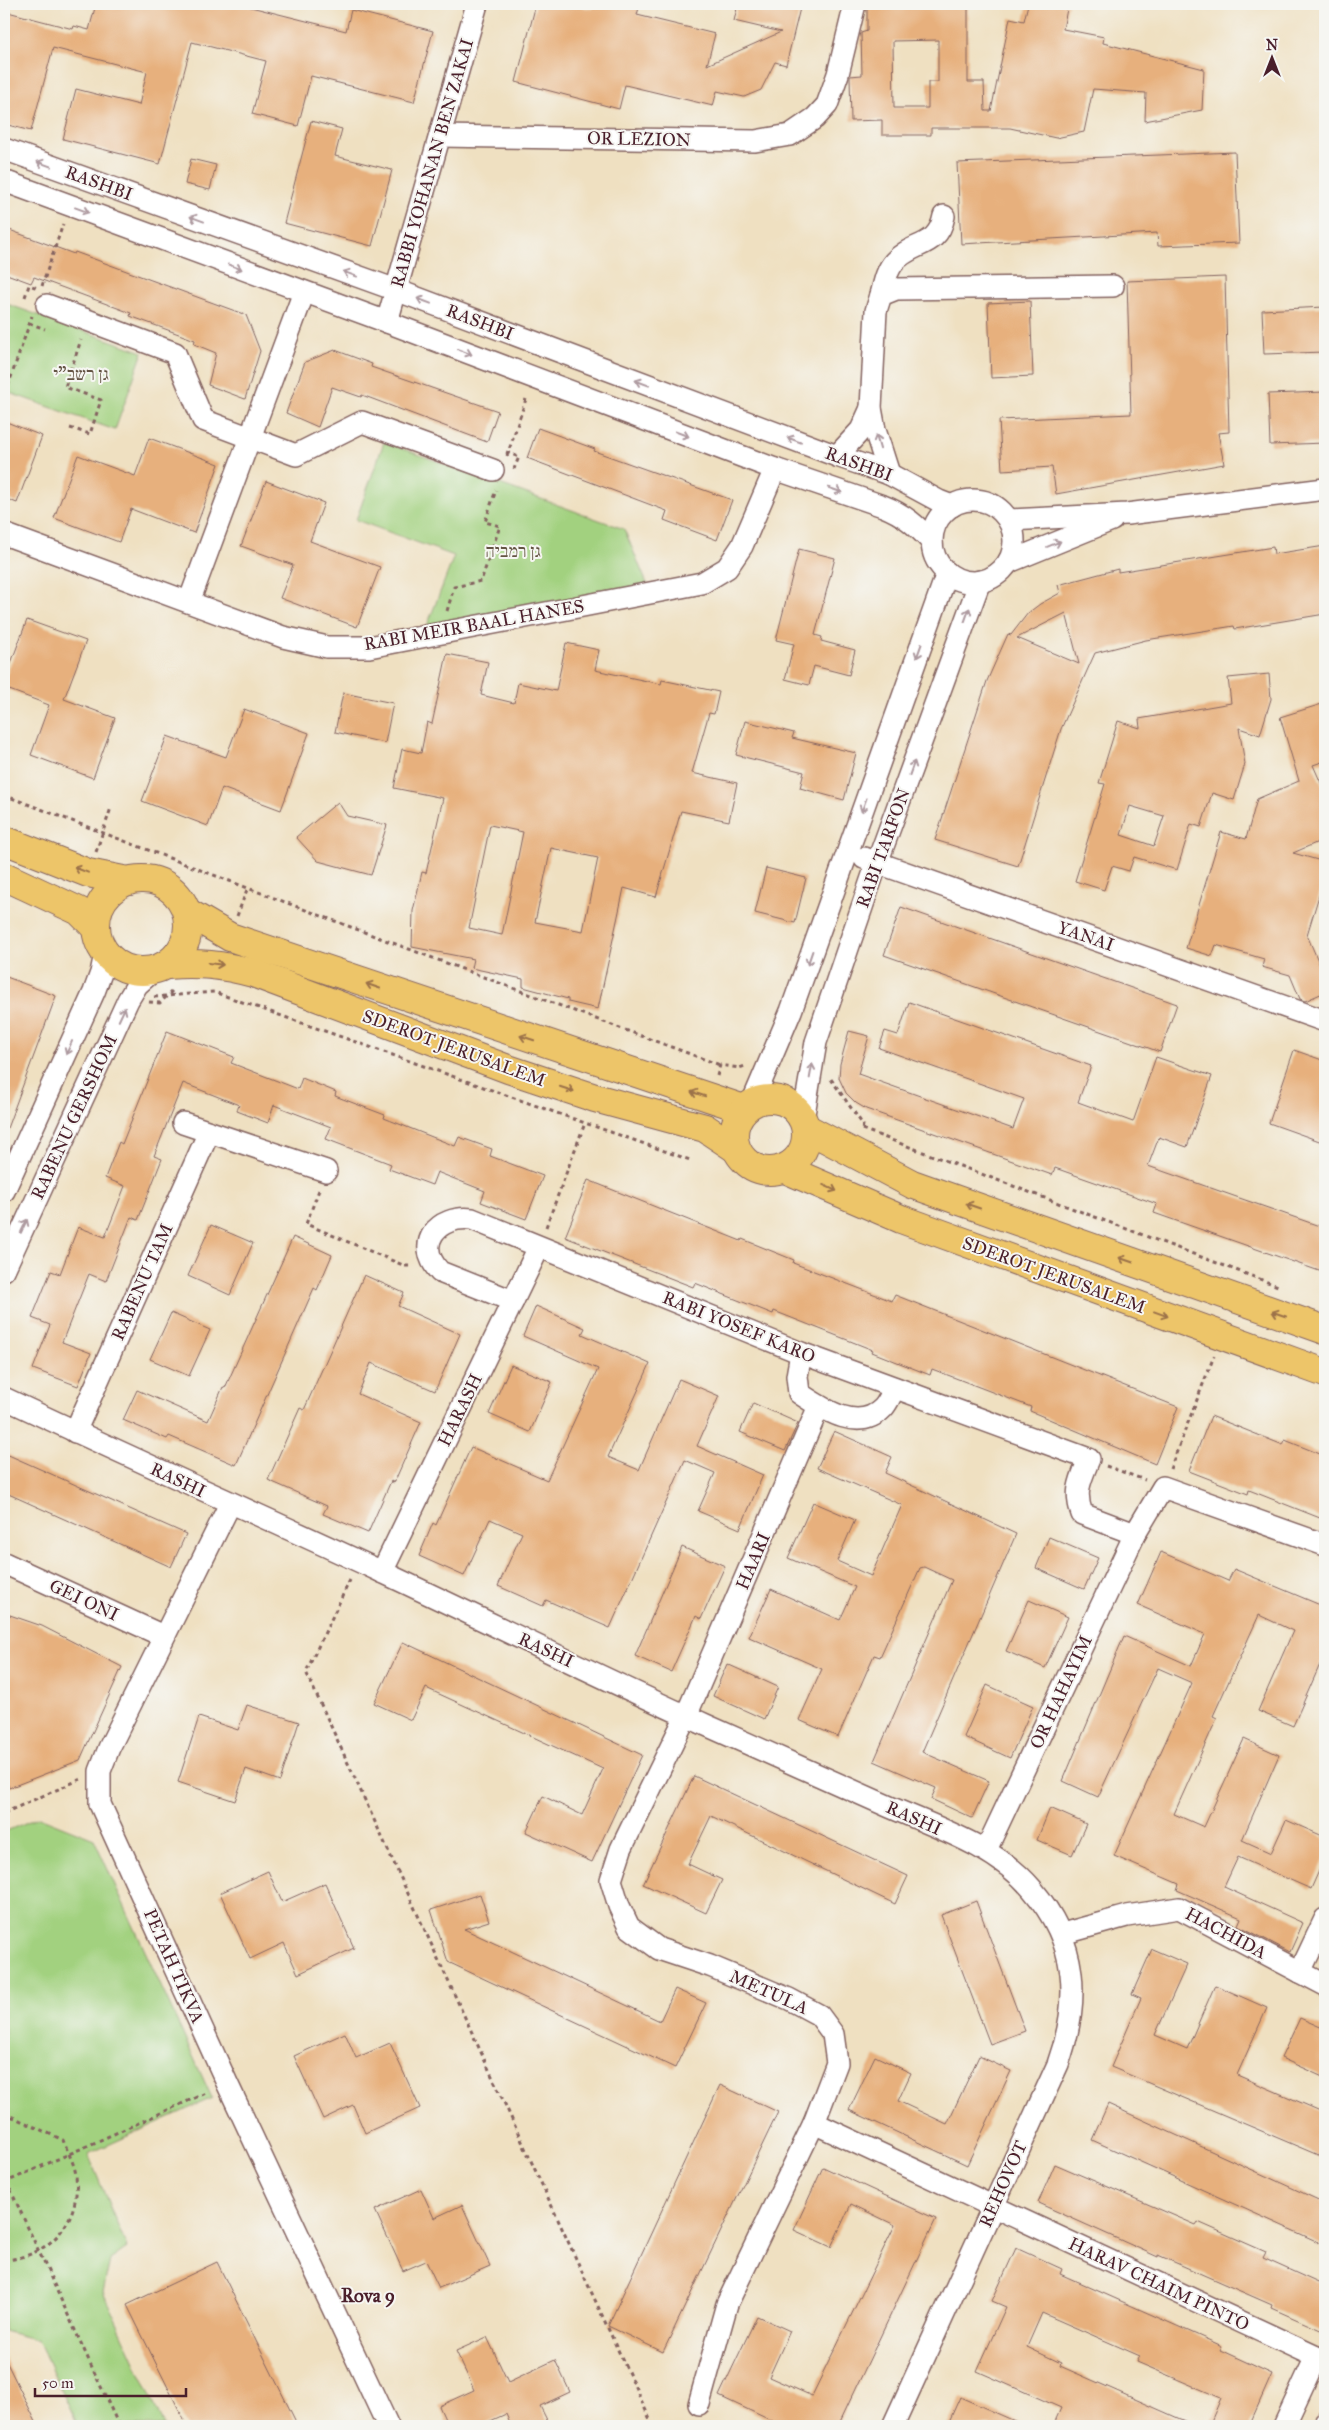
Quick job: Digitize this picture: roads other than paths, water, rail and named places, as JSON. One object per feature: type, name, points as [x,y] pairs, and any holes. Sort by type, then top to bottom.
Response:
[{"type":"main road","points":[[4,840],[88,873],[128,881],[152,880],[164,884],[174,891],[187,912],[188,930],[184,947],[166,974],[143,972],[122,967],[105,954],[97,937],[98,910],[104,899],[112,890],[128,881]]},
{"type":"main road","points":[[4,876],[79,910],[96,928]]},
{"type":"main road","name":"SDEROT JERUSALEM","points":[[187,912],[230,937],[748,1106]]},
{"type":"main road","name":"SDEROT JERUSALEM","points":[[166,974],[198,962],[224,965],[253,973],[508,1069],[595,1098],[705,1128],[722,1137],[735,1148]]},
{"type":"main road","points":[[804,1124],[804,1148],[800,1156],[785,1169],[768,1172],[760,1171],[745,1162],[735,1148],[734,1127],[748,1106],[772,1099],[781,1101],[790,1105],[804,1124],[912,1184],[1325,1330]]},
{"type":"main road","name":"SDEROT JERUSALEM","points":[[785,1169],[901,1219],[1325,1373]]},
{"type":"street","name":"RABBI YOHANAN BEN ZAKAI","points":[[386,322],[477,4]]},
{"type":"street","name":"OR LEZION","points":[[440,136],[754,142],[790,135],[815,118],[827,105],[838,74],[855,4]]},
{"type":"street","name":"RASHBI","points":[[4,149],[396,290],[889,474],[938,501],[952,506]]},
{"type":"street","name":"RASHBI","points":[[4,181],[386,322],[775,469],[898,512],[915,524],[932,542]]},
{"type":"street","points":[[889,474],[875,430],[871,408],[876,311],[887,272],[894,262],[904,253],[928,242],[941,230],[944,216]]},
{"type":"street","points":[[881,295],[896,289],[1113,286]]},
{"type":"street","points":[[189,602],[304,292]]},
{"type":"street","points":[[47,305],[175,353],[203,420],[296,455],[362,422],[499,470]]},
{"type":"street","points":[[837,456],[861,430],[871,408]]},
{"type":"street","name":"RABI MEIR BAAL HANES","points":[[4,534],[283,637],[327,647],[369,647],[702,583],[727,568],[742,546],[775,469]]},
{"type":"street","points":[[1009,520],[1126,514],[1325,488]]},
{"type":"street","points":[[1009,562],[1014,541],[1009,520],[1000,510],[989,503],[976,500],[964,501],[952,506],[936,522],[932,542],[934,554],[947,573],[957,579],[980,581],[991,578],[1009,562],[1126,514]]},
{"type":"street","name":"RABI TARFON","points":[[748,1106],[791,1011],[947,573]]},
{"type":"street","name":"RABI TARFON","points":[[804,1124],[816,1042],[877,863],[980,581]]},
{"type":"street","name":"YANAI","points":[[847,852],[1325,1021]]},
{"type":"street","name":"RABENU GERSHOM","points":[[4,1191],[94,992],[101,974],[105,954]]},
{"type":"street","name":"RABENU GERSHOM","points":[[4,1270],[128,1000],[137,985],[166,974]]},
{"type":"street","points":[[183,1123],[326,1171]]},
{"type":"street","name":"RABENU TAM","points":[[75,1432],[209,1132]]},
{"type":"street","name":"RABI YOSEF KARO","points":[[513,1301],[440,1272],[433,1265],[430,1255],[430,1239],[444,1222],[458,1218],[472,1220],[801,1353],[1089,1460],[1079,1482],[1076,1500],[1082,1514],[1135,1534]]},
{"type":"street","name":"HARASH","points":[[382,1572],[539,1247]]},
{"type":"street","points":[[801,1353],[797,1376],[799,1393],[840,1417],[868,1419],[884,1408],[895,1388]]},
{"type":"street","name":"RASHI","points":[[6,1397],[75,1432],[382,1572],[686,1716],[986,1850],[1031,1887],[1062,1934]]},
{"type":"street","name":"HAARI","points":[[686,1716],[820,1406]]},
{"type":"street","name":"OR HAHAYIM","points":[[986,1850],[1135,1534],[1163,1487],[1325,1546]]},
{"type":"street","name":"PETAH TIKVA","points":[[230,1504],[108,1748],[100,1772],[100,1804],[227,2084],[388,2426]]},
{"type":"street","name":"GEI ONI","points":[[4,1563],[163,1636]]},
{"type":"street","name":"METULA","points":[[686,1716],[621,1849],[611,1880],[618,1906],[630,1927],[659,1949],[710,1966],[789,1999],[819,2015],[833,2034],[837,2063],[814,2122],[727,2304],[699,2404]]},
{"type":"street","name":"HACHIDA","points":[[1062,1934],[1126,1916],[1179,1908],[1325,1985]]},
{"type":"street","points":[[1300,1972],[1325,1919]]},
{"type":"street","name":"REHOVOT","points":[[894,2426],[1058,2064],[1068,2036],[1073,1986],[1070,1959],[1062,1934]]},
{"type":"street","name":"HARAV CHAIM PINTO","points":[[814,2122],[1320,2359]]},
{"type":"street","points":[[1284,2426],[1320,2359]]},
{"type":"district","name":"Rova 9","points":[[368,2295]]},
{"type":"park label","name":"גן רשב\"י","points":[[81,374]]},
{"type":"park label","name":"גן רמביה","points":[[513,551]]}]
